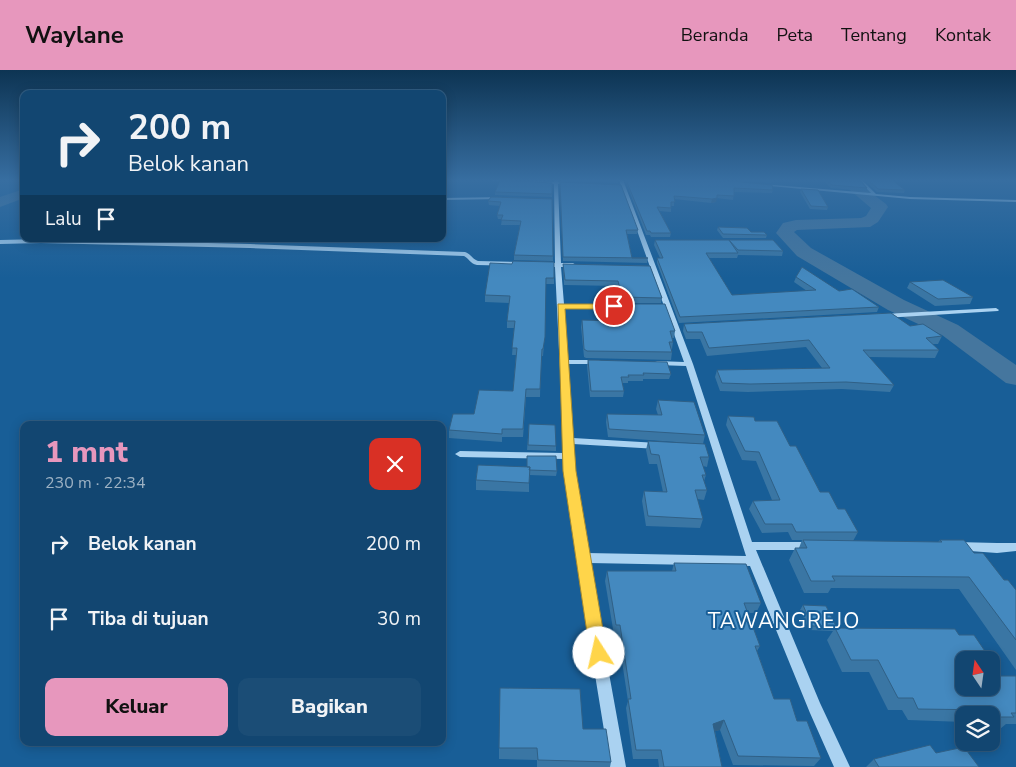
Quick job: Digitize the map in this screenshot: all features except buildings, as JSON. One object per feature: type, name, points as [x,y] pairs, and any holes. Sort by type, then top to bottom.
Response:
[{"type":"street","points":[[552,213],[561,306],[569,456],[582,558],[618,767]]},
{"type":"street","points":[[634,213],[649,241],[649,266],[663,307],[680,327],[711,449],[748,546],[815,708],[842,767]]},
{"type":"street","points":[[0,242],[20,242]]},
{"type":"street","points":[[81,242],[428,253],[468,255],[472,261],[477,263],[531,264]]},
{"type":"street","points":[[540,264],[577,265]]},
{"type":"street","points":[[561,306],[639,306]]},
{"type":"street","points":[[876,316],[996,310]]},
{"type":"street","points":[[564,362],[612,362]]},
{"type":"street","points":[[651,363],[689,364]]},
{"type":"street","points":[[568,441],[666,446]]},
{"type":"street","points":[[460,454],[569,456]]},
{"type":"street","points":[[748,546],[824,546]]},
{"type":"street","points":[[949,546],[1016,547]]},
{"type":"street","points":[[582,558],[755,561]]},
{"type":"waterway","points":[[876,213],[872,219],[864,223],[796,225],[789,227],[785,233],[804,252],[896,305],[950,330],[1016,377]]},
{"type":"district","name":"TAWANGREJO","points":[[784,621]]},
{"type":"route","points":[[599,653],[582,558],[570,471],[561,306],[614,306]]}]
